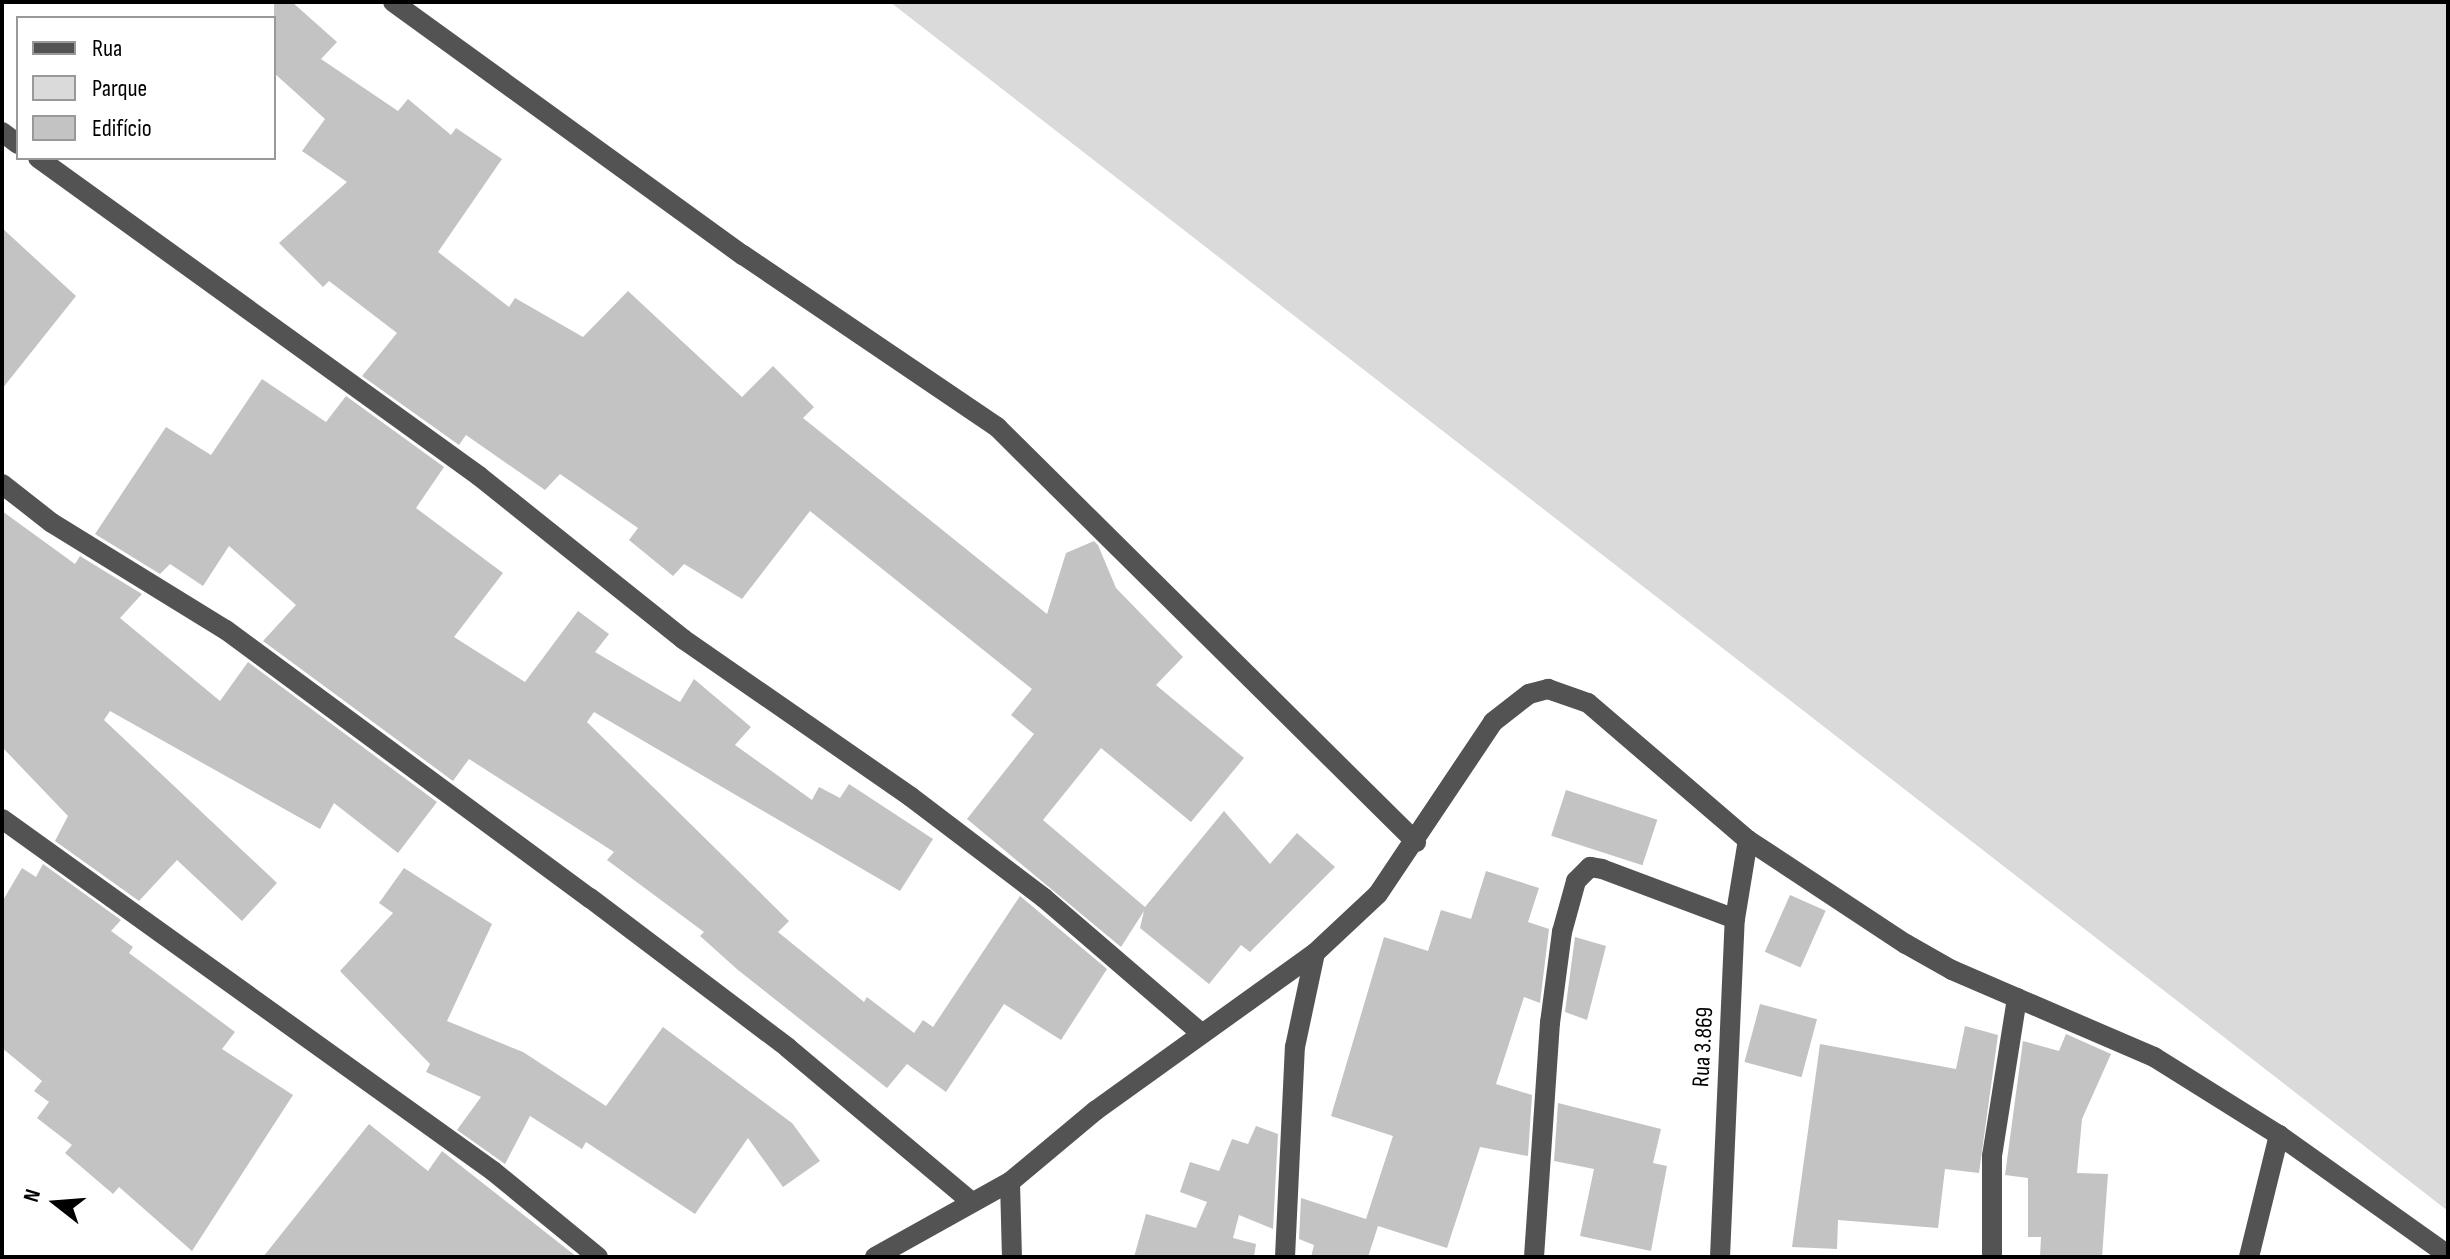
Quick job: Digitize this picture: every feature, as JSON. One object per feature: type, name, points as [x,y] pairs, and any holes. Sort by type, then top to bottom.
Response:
[{"type":"street","points":[[393,2],[743,255],[997,427],[1416,842]]},
{"type":"street","points":[[41,160],[479,476],[683,639],[911,797],[1044,898],[1202,1034]]},
{"type":"street","points":[[2,484],[52,523],[226,630],[590,898],[788,1048],[969,1200]]},
{"type":"street","points":[[875,1257],[969,1200],[1010,1182],[1202,1034],[1315,953],[1378,894],[1416,842],[1493,722],[1529,694],[1548,689],[1566,690],[1588,703],[1748,840],[1906,944],[2017,998],[2154,1057],[2279,1135],[2448,1255]]},
{"type":"street","points":[[2,819],[493,1171],[598,1257]]},
{"type":"street","name":"Rua 3.869","points":[[1720,1257],[1735,919],[1748,840]]},
{"type":"street","points":[[1534,1257],[1550,1023],[1562,932],[1576,881],[1590,867],[1602,869],[1735,919]]},
{"type":"street","points":[[1285,1257],[1295,1047],[1315,953]]},
{"type":"street","points":[[1992,1257],[1992,1156],[2017,998]]},
{"type":"street","points":[[2249,1257],[2279,1135]]},
{"type":"street","points":[[1010,1182],[1012,1257]]},
{"type":"green space","points":[[890,2],[2448,2],[2448,1211]]},
{"type":"building","points":[[274,2],[292,2],[337,42],[321,59],[398,111],[408,99],[451,135],[456,128],[502,159],[438,252],[509,307],[515,298],[583,337],[628,291],[742,397],[773,366],[814,407],[803,418],[1047,614],[1066,553],[1094,541],[1098,545],[1116,588],[1183,657],[1156,685],[1244,758],[1191,822],[1101,748],[1043,820],[1145,907],[1224,811],[1270,864],[1297,833],[1335,867],[1250,952],[1241,945],[1209,984],[1140,928],[1144,911],[1121,947],[967,819],[1034,734],[1011,715],[1032,689],[810,511],[742,599],[684,564],[673,576],[629,540],[638,528],[560,474],[545,490],[466,435],[459,445],[362,376],[397,333],[329,281],[323,287],[279,243],[347,182],[302,151],[325,119],[276,75]]},
{"type":"building","points":[[2,228],[76,296],[2,389]]},
{"type":"building","points":[[262,379],[326,422],[346,396],[444,467],[416,508],[503,573],[454,637],[525,682],[578,611],[609,634],[595,652],[680,702],[694,679],[751,727],[735,745],[812,800],[819,787],[840,798],[849,784],[933,839],[900,891],[594,712],[587,722],[789,921],[778,932],[864,1002],[867,997],[914,1033],[923,1020],[933,1027],[1020,896],[1107,969],[1061,1040],[1004,1004],[946,1092],[907,1064],[887,1088],[738,970],[700,936],[704,932],[607,860],[614,852],[469,759],[453,781],[263,641],[296,605],[229,546],[203,586],[170,564],[160,574],[95,534],[166,427],[211,455]]},
{"type":"building","points":[[2,511],[75,564],[80,556],[142,594],[120,618],[220,701],[248,662],[437,802],[398,853],[334,803],[320,829],[110,711],[104,720],[277,883],[242,921],[177,860],[139,901],[55,841],[68,816],[2,747]]},
{"type":"building","points":[[1566,790],[1657,820],[1642,865],[1551,836]]},
{"type":"building","points":[[43,864],[121,920],[111,931],[133,947],[129,953],[235,1032],[222,1049],[293,1095],[192,1251],[119,1187],[113,1194],[65,1153],[72,1145],[37,1118],[49,1102],[34,1091],[42,1081],[2,1048],[2,902],[22,868],[36,877]]},
{"type":"building","points":[[404,868],[492,924],[447,1021],[523,1052],[606,1106],[663,1027],[792,1123],[820,1161],[783,1187],[748,1138],[695,1214],[586,1142],[582,1149],[530,1116],[505,1164],[457,1130],[481,1097],[426,1072],[430,1064],[340,971],[393,913],[379,903]]},
{"type":"building","points":[[1486,871],[1539,888],[1528,922],[1549,929],[1540,1003],[1524,997],[1496,1084],[1532,1095],[1528,1156],[1480,1147],[1447,1248],[1378,1226],[1368,1257],[1311,1257],[1314,1245],[1299,1239],[1301,1198],[1366,1219],[1393,1136],[1331,1116],[1384,937],[1428,951],[1441,910],[1471,919]]},
{"type":"building","points":[[1790,895],[1826,911],[1800,968],[1765,952]]},
{"type":"building","points":[[1575,937],[1606,946],[1587,1020],[1565,1012]]},
{"type":"building","points":[[1760,1004],[1817,1019],[1801,1077],[1744,1062]]},
{"type":"building","points":[[1965,1026],[1998,1035],[1979,1173],[1945,1169],[1938,1228],[1838,1220],[1837,1249],[1792,1247],[1820,1044],[1956,1069]]},
{"type":"building","points":[[2066,1034],[2111,1054],[2082,1119],[2077,1173],[2108,1174],[2102,1257],[2040,1257],[2041,1237],[2028,1237],[2028,1178],[2005,1175],[2023,1041],[2059,1051]]},
{"type":"building","points":[[1558,1103],[1661,1129],[1653,1163],[1667,1166],[1651,1251],[1580,1236],[1594,1169],[1554,1161]]},
{"type":"building","points":[[369,1124],[428,1171],[442,1151],[577,1257],[263,1257]]},
{"type":"building","points":[[1256,1126],[1278,1134],[1273,1229],[1239,1215],[1233,1238],[1256,1244],[1254,1257],[1134,1257],[1146,1214],[1196,1228],[1207,1202],[1180,1192],[1190,1162],[1219,1171],[1232,1139],[1248,1144]]}]
